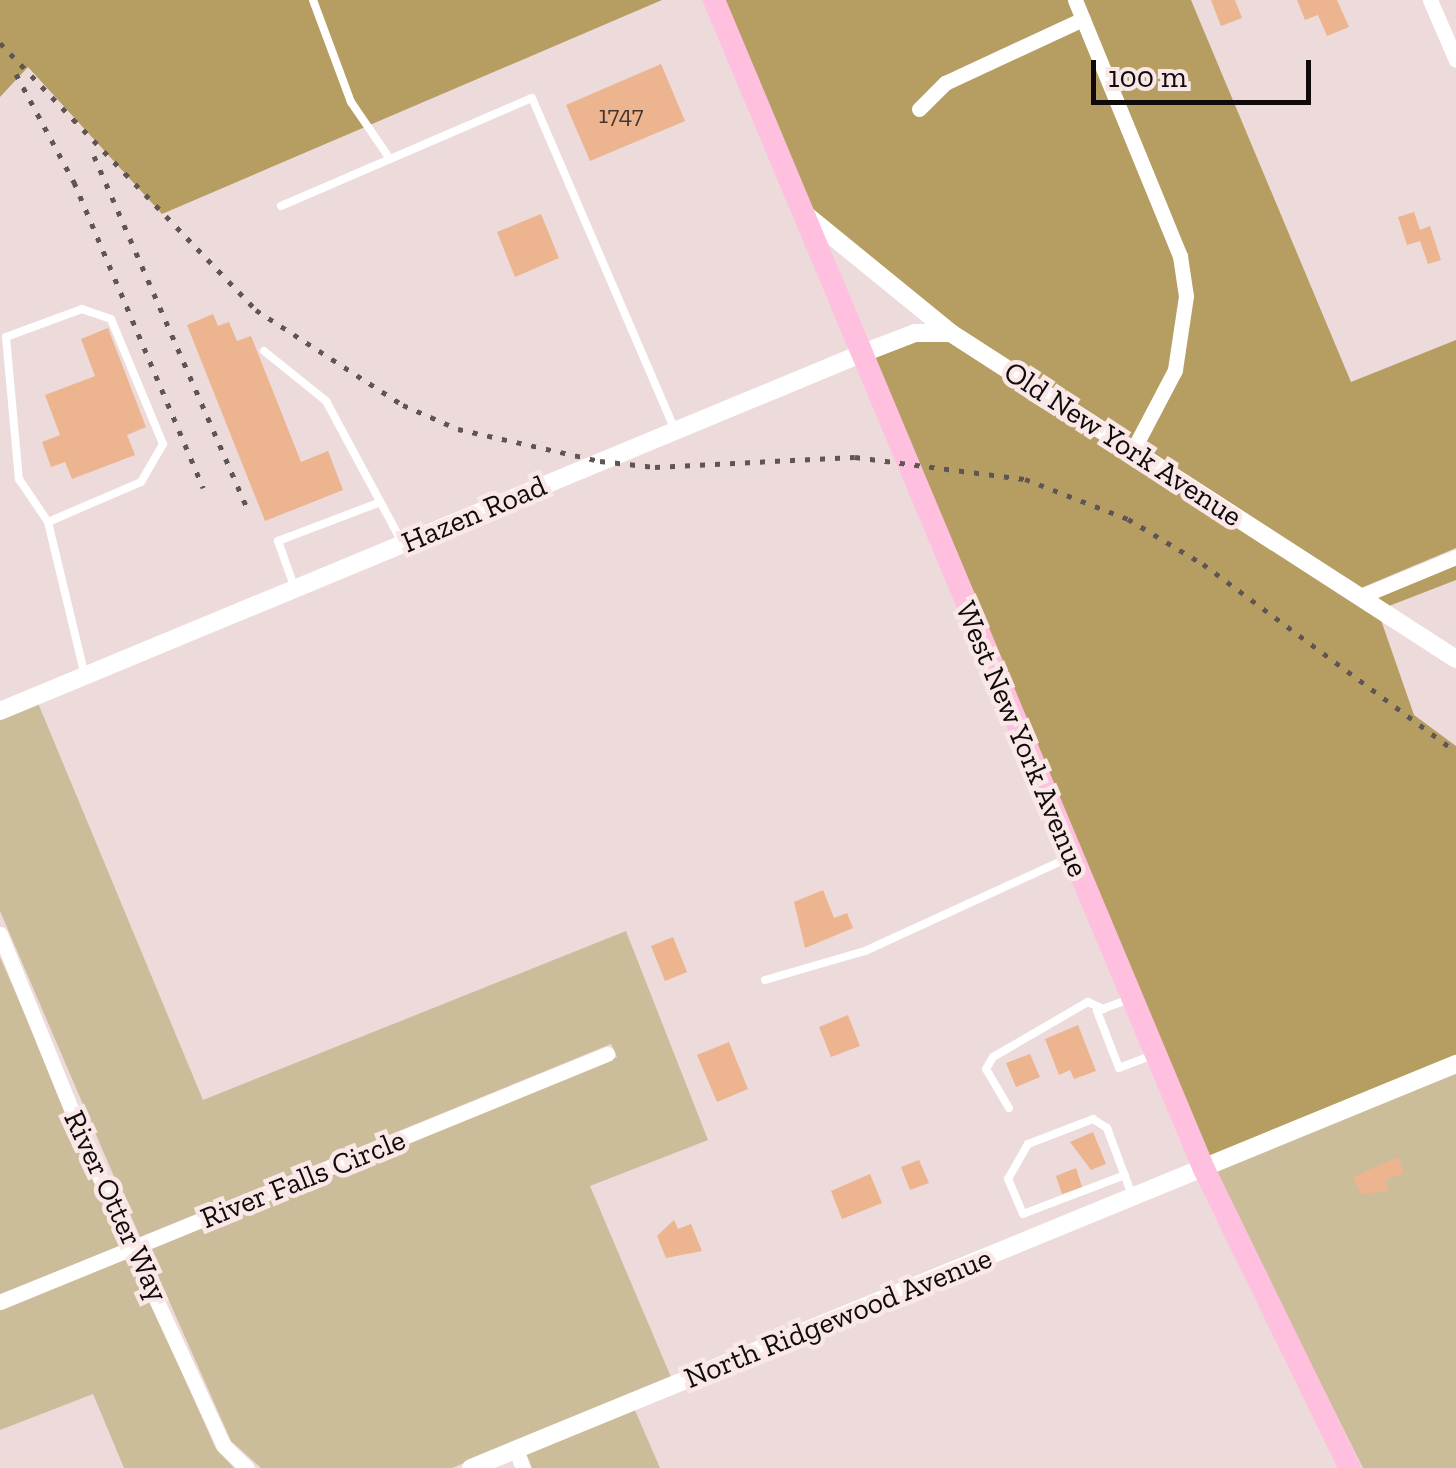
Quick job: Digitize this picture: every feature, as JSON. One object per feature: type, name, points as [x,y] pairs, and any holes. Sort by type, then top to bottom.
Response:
[{"type":"main road","name":"West New York Avenue","points":[[714,0],[1204,1168],[1350,1468]]},
{"type":"street","points":[[1075,0],[1180,256],[1186,296],[1175,370],[1132,450]]},
{"type":"street","points":[[1430,0],[1456,60]]},
{"type":"street","points":[[919,109],[945,83],[1083,19]]},
{"type":"street","name":"Old New York Avenue","points":[[804,212],[951,333],[1456,659]]},
{"type":"street","name":"Hazen Road","points":[[0,711],[862,353],[914,333],[951,333]]},
{"type":"street","points":[[1360,597],[1456,556]]},
{"type":"street","name":"River Otter Way","points":[[0,934],[93,1163],[136,1247],[224,1446],[247,1468]]},
{"type":"street","name":"River Falls Circle","points":[[0,1302],[606,1054]]},
{"type":"street","name":"North Ridgewood Avenue","points":[[472,1468],[1456,1064]]},
{"type":"street","points":[[516,1450],[523,1468]]},
{"type":"lane","points":[[314,0],[351,102],[390,159]]},
{"type":"lane","points":[[281,206],[532,98],[675,430]]},
{"type":"lane","points":[[48,522],[141,482],[163,444],[111,319],[82,309],[6,337],[19,479],[48,522],[85,676]]},
{"type":"lane","points":[[264,351],[326,401],[403,544]]},
{"type":"lane","points":[[294,590],[278,541],[378,503]]},
{"type":"lane","points":[[764,980],[866,951],[1072,856]]},
{"type":"lane","points":[[1009,1108],[986,1070],[993,1057],[1088,1002],[1103,1009],[1132,998]]},
{"type":"lane","points":[[1103,1009],[1119,1068],[1155,1054]]},
{"type":"lane","points":[[1124,1175],[1023,1214],[1008,1179],[1028,1144],[1093,1119],[1107,1128],[1134,1198]]},
{"type":"shaded area","points":[[0,0],[662,0],[162,214],[28,67],[0,97]]},
{"type":"shaded area","points":[[723,0],[1191,0],[1351,382],[1456,340],[1456,548],[1361,588],[955,326],[811,208]]},
{"type":"shaded area","points":[[916,340],[947,341],[1381,620],[1414,715],[1456,746],[1456,1056],[1209,1158],[873,357]]},
{"type":"shaded area","points":[[1456,565],[1456,580],[1389,606],[1376,598]]},
{"type":"shaded area","points":[[38,703],[203,1100],[626,931],[708,1140],[590,1186],[671,1377],[452,1468],[261,1468],[231,1441],[147,1251],[617,1057],[611,1044],[140,1237],[0,911],[0,719]]},
{"type":"shaded area","points":[[0,957],[125,1244],[0,1294]]},
{"type":"shaded area","points":[[1456,1072],[1456,1468],[1363,1468],[1215,1172]]},
{"type":"shaded area","points":[[131,1257],[216,1449],[234,1468],[124,1468],[93,1394],[0,1430],[0,1310]]},
{"type":"shaded area","points":[[634,1408],[660,1468],[532,1468],[526,1453]]},
{"type":"building","points":[[1211,0],[1235,0],[1242,18],[1221,26]]},
{"type":"building","points":[[1297,0],[1337,0],[1349,27],[1327,36],[1318,15],[1305,20]]},
{"type":"building","points":[[661,64],[685,121],[590,161],[566,105]]},
{"type":"building","points":[[1414,212],[1420,230],[1430,226],[1441,260],[1428,264],[1420,241],[1407,245],[1398,217]]},
{"type":"building","points":[[541,214],[559,258],[515,277],[497,232]]},
{"type":"building","points":[[213,314],[218,326],[229,322],[237,341],[251,336],[301,462],[328,451],[343,490],[265,521],[187,325]]},
{"type":"building","points":[[108,328],[146,427],[127,435],[135,455],[72,479],[65,462],[51,467],[42,442],[60,435],[45,395],[95,376],[81,339]]},
{"type":"building","points":[[823,890],[834,918],[847,913],[853,928],[805,948],[794,902]]},
{"type":"building","points":[[673,937],[687,972],[665,981],[651,946]]},
{"type":"building","points":[[848,1015],[860,1046],[831,1057],[819,1027]]},
{"type":"building","points":[[1078,1025],[1096,1071],[1074,1079],[1070,1070],[1059,1075],[1045,1039]]},
{"type":"building","points":[[729,1042],[748,1089],[717,1102],[697,1055]]},
{"type":"building","points":[[1030,1054],[1040,1077],[1016,1087],[1006,1063]]},
{"type":"building","points":[[1093,1132],[1106,1164],[1091,1170],[1070,1142]]},
{"type":"building","points":[[1398,1157],[1404,1173],[1385,1181],[1390,1191],[1361,1194],[1353,1177]]},
{"type":"building","points":[[919,1160],[929,1183],[910,1190],[901,1167]]},
{"type":"building","points":[[1076,1168],[1082,1187],[1062,1194],[1056,1176]]},
{"type":"building","points":[[870,1174],[882,1203],[842,1219],[831,1191]]},
{"type":"building","points":[[674,1220],[678,1229],[691,1224],[702,1251],[666,1258],[657,1236]]},
{"type":"railway","points":[[0,43],[256,310],[403,405],[458,429],[600,461],[655,467],[855,457],[1025,479],[1128,519],[1203,564],[1456,752]]},
{"type":"railway","points":[[16,74],[74,182],[203,488]]},
{"type":"railway","points":[[94,156],[249,513]]}]
